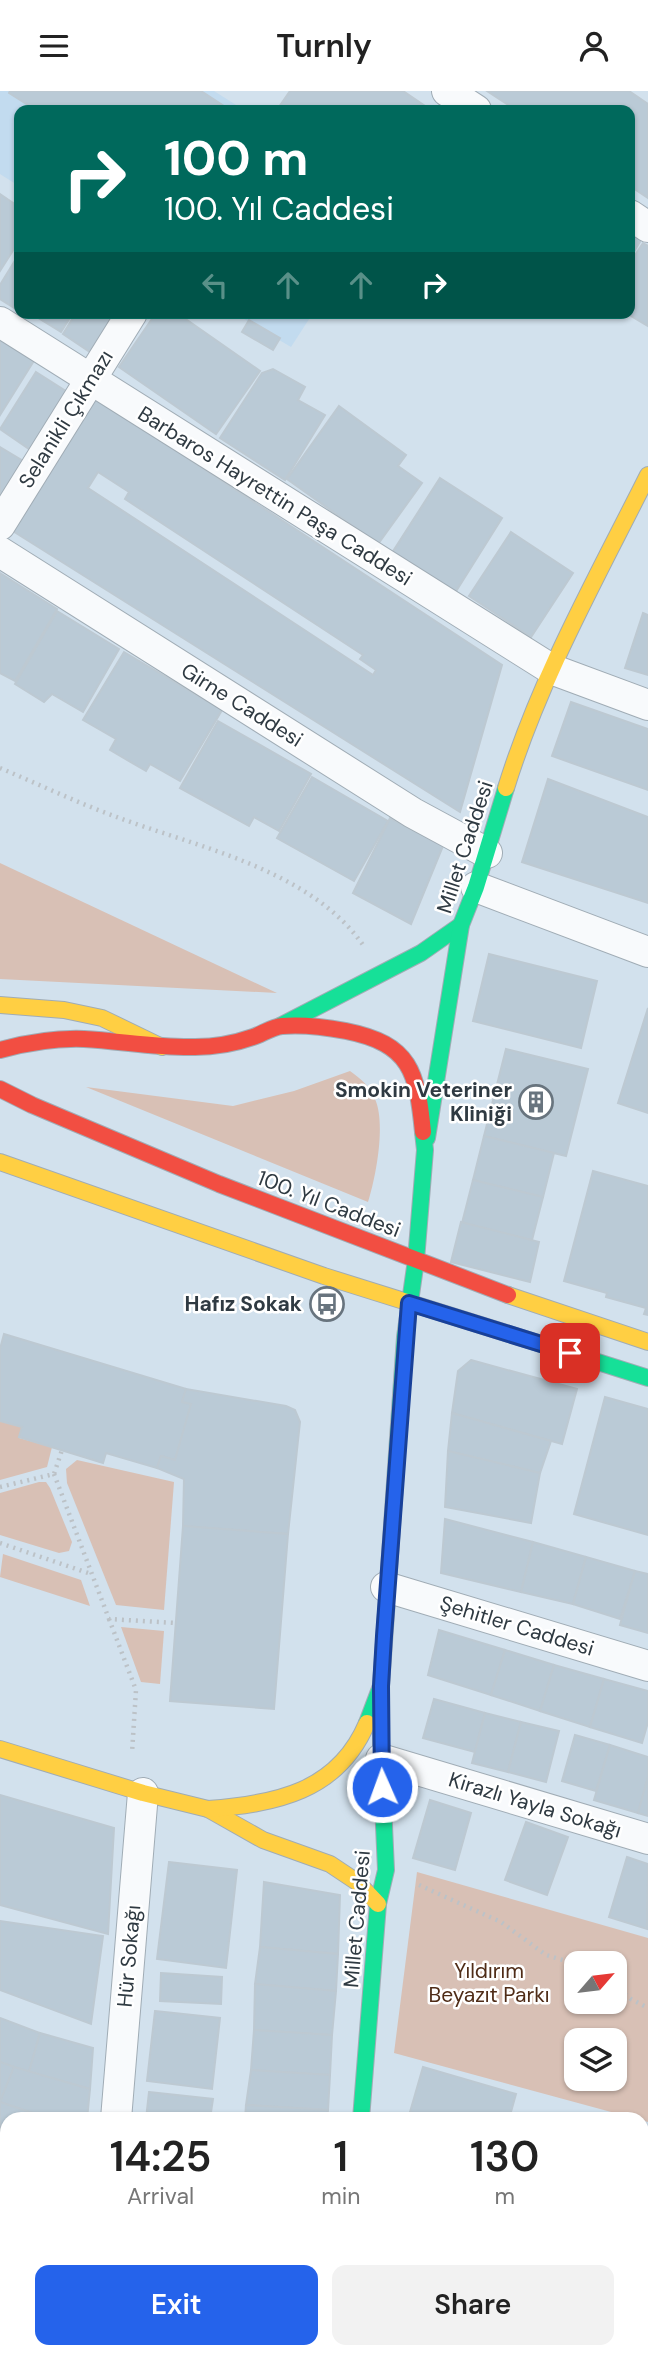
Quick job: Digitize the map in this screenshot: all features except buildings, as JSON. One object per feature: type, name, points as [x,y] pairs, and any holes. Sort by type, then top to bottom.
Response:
[{"type":"main road","name":"Millet Caddesi","points":[[362,2112],[378,1904],[386,1870],[381,1686],[386,1587],[409,1303],[416,1260],[425,1150],[461,925],[476,887],[515,759],[551,669],[648,474]]},
{"type":"main road","points":[[0,1050],[21,1044],[82,1039],[162,1047],[199,1047],[250,1038],[280,1026],[421,953],[461,925]]},
{"type":"main road","points":[[0,1005],[64,1010],[102,1018],[162,1047]]},
{"type":"main road","points":[[280,1026],[317,1026],[370,1036],[398,1051],[413,1074],[420,1103],[425,1150]]},
{"type":"main road","name":"100. Yıl Caddesi","points":[[0,1089],[219,1184],[483,1287],[648,1342]]},
{"type":"main road","points":[[0,1162],[255,1252],[648,1378]]},
{"type":"main road","points":[[208,1809],[254,1806],[304,1792],[333,1772],[360,1737],[381,1686]]},
{"type":"main road","points":[[0,1749],[137,1791],[208,1809],[263,1840],[330,1864],[357,1882],[378,1904]]},
{"type":"street","points":[[447,91],[468,105]]},
{"type":"street","name":"Selanikli Çıkmazı","points":[[0,525],[128,319]]},
{"type":"street","name":"Barbaros Hayrettin Paşa Caddesi","points":[[0,322],[551,669],[648,705]]},
{"type":"street","name":"Girne Caddesi","points":[[0,552],[413,813],[487,853]]},
{"type":"street","points":[[476,887],[648,952]]},
{"type":"street","name":"Şehitler Caddesi","points":[[386,1587],[648,1666]]},
{"type":"street","name":"Kirazlı Yayla Sokağı","points":[[381,1759],[648,1839]]},
{"type":"street","name":"Hür Sokağı","points":[[116,2112],[137,1791]]},
{"type":"path","points":[[0,768],[112,815],[266,870],[315,898],[356,935],[383,972]]},
{"type":"path","points":[[62,1450],[54,1474],[136,1690],[137,1791]]},
{"type":"path","points":[[0,1487],[54,1474]]},
{"type":"path","points":[[0,1543],[91,1574]]},
{"type":"path","points":[[109,1619],[176,1623]]},
{"type":"path","points":[[386,1870],[501,1922],[546,1955],[564,1960]]},
{"type":"path","points":[[627,1996],[648,2008]]},
{"type":"shaded area","points":[[0,91],[214,91],[236,105],[14,105],[14,183],[0,174]]},
{"type":"shaded area","points":[[244,319],[309,319],[291,347]]},
{"type":"green space","points":[[0,863],[277,993],[0,979]]},
{"type":"green space","points":[[350,1071],[373,1094],[380,1122],[379,1150],[368,1202],[86,1087],[233,1106],[294,1091]]},
{"type":"green space","points":[[0,1421],[22,1427],[19,1438],[52,1447],[47,1467],[0,1480]]},
{"type":"green space","points":[[77,1460],[174,1482],[164,1610],[116,1605],[67,1483],[66,1469]]},
{"type":"green space","points":[[46,1482],[50,1488],[72,1542],[69,1551],[59,1553],[0,1535],[0,1493]]},
{"type":"green space","points":[[3,1554],[81,1580],[90,1606],[0,1577]]},
{"type":"green space","points":[[121,1627],[164,1631],[160,1684],[141,1682]]},
{"type":"green space","name":"Yıldırım Beyazıt Parkı","points":[[417,1872],[648,1938],[648,2112],[611,2112],[394,2053]]},
{"type":"traffic: fast","points":[[427,1138],[461,925],[476,887],[506,788]]},
{"type":"traffic: fast","points":[[280,1026],[421,953],[461,925]]},
{"type":"traffic: fast","points":[[367,1723],[381,1686],[405,1337],[416,1260],[425,1150],[423,1132]]},
{"type":"traffic: fast","points":[[557,1349],[648,1378]]},
{"type":"traffic: fast","points":[[362,2112],[378,1904],[386,1870],[381,1686]]},
{"type":"traffic: slow","points":[[506,788],[552,668],[648,475]]},
{"type":"traffic: slow","points":[[0,1005],[64,1010],[102,1018],[162,1047]]},
{"type":"traffic: slow","points":[[0,1162],[324,1276],[557,1349]]},
{"type":"traffic: slow","points":[[508,1295],[648,1342]]},
{"type":"traffic: slow","points":[[208,1809],[257,1803],[302,1790],[339,1765],[355,1746],[367,1723]]},
{"type":"traffic: slow","points":[[0,1749],[143,1793],[208,1809],[263,1840],[330,1864],[357,1882],[378,1904]]},
{"type":"traffic: jam","points":[[0,1050],[42,1041],[74,1039],[167,1046],[209,1046],[239,1041],[290,1025],[346,1031],[385,1044],[407,1064],[418,1093],[423,1132]]},
{"type":"traffic: jam","points":[[0,1089],[219,1184],[508,1295]]},
{"type":"place","name":"Smokin Veteriner Kliniği","points":[[536,1102]]},
{"type":"place","name":"Hafız Sokak","points":[[327,1304]]},
{"type":"route","points":[[382,1787],[381,1686],[386,1587],[409,1303],[570,1353]]}]
